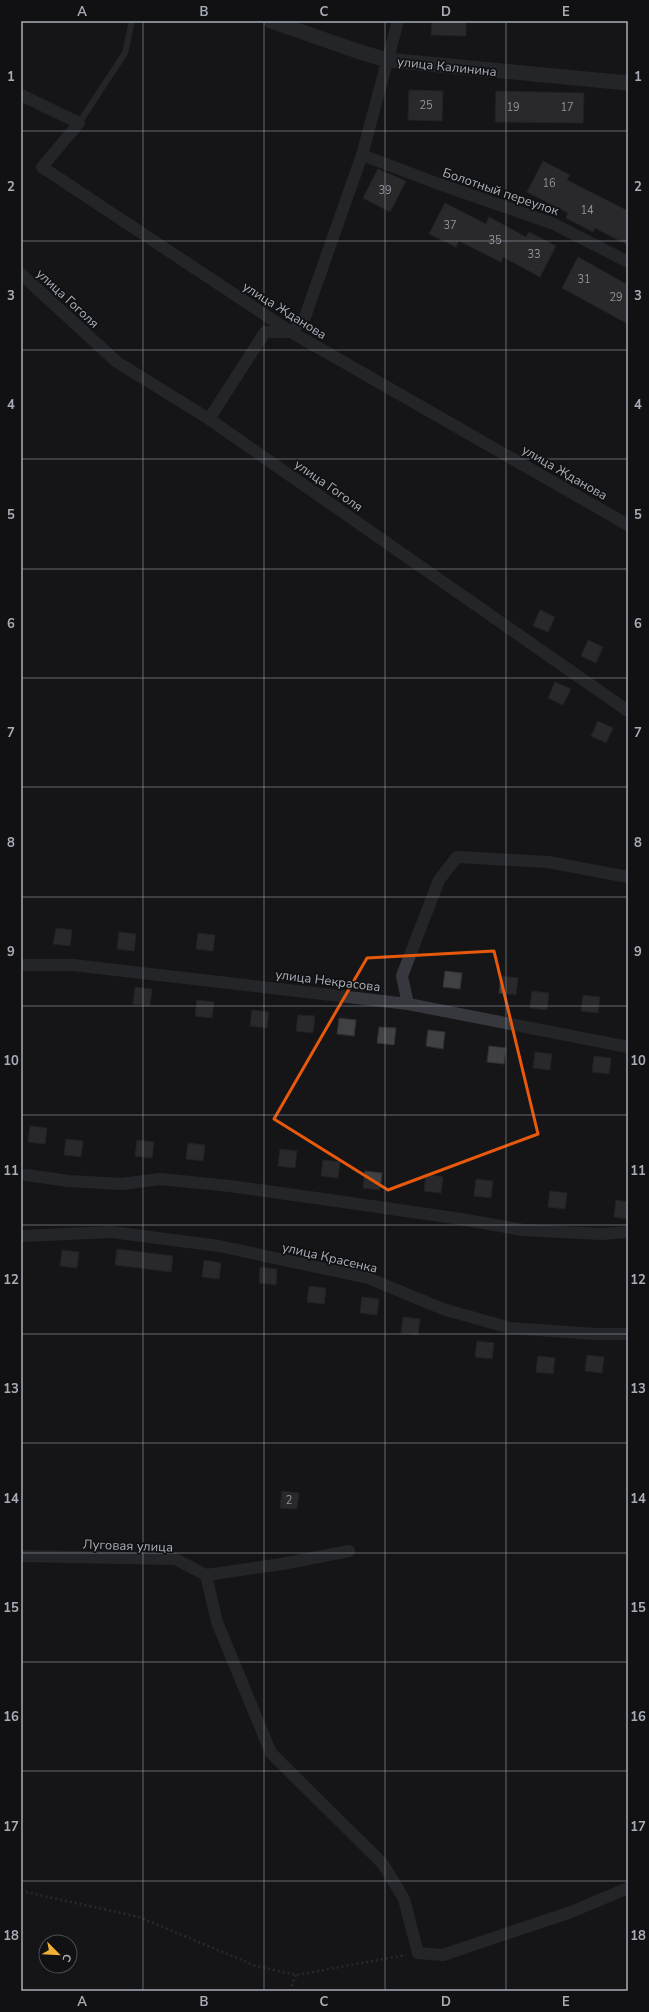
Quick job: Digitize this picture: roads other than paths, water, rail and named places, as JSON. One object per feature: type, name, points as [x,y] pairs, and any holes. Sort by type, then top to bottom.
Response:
[{"type":"street","name":"улица Калинина","points":[[271,21],[387,60],[628,83]]},
{"type":"street","points":[[209,419],[265,332],[291,332],[305,317],[362,155],[398,21]]},
{"type":"street","points":[[21,95],[79,123]]},
{"type":"street","name":"улица Жданова","points":[[79,123],[42,167],[291,332],[628,525]]},
{"type":"street","name":"Болотный переулок","points":[[362,155],[439,184],[554,224],[628,262]]},
{"type":"street","name":"улица Гоголя","points":[[21,274],[117,362],[209,419],[628,711]]},
{"type":"street","points":[[408,1004],[402,976],[439,880],[457,857],[548,862],[628,878]]},
{"type":"street","name":"улица Некрасова","points":[[21,965],[72,965],[408,1004],[628,1046]]},
{"type":"street","points":[[26,1175],[69,1181],[122,1184],[160,1179],[230,1186],[323,1199],[461,1219],[523,1230],[602,1234],[628,1232]]},
{"type":"street","name":"улица Красенка","points":[[21,1236],[112,1232],[219,1246],[368,1278],[443,1309],[510,1328],[596,1334],[628,1334]]},
{"type":"street","points":[[349,1551],[282,1564],[206,1575],[217,1622],[271,1753],[383,1864],[404,1899],[418,1952],[443,1956],[571,1912],[628,1888]]},
{"type":"street","name":"Луговая улица","points":[[21,1556],[175,1559],[206,1575]]},
{"type":"lane","points":[[79,123],[125,53],[132,21]]}]
